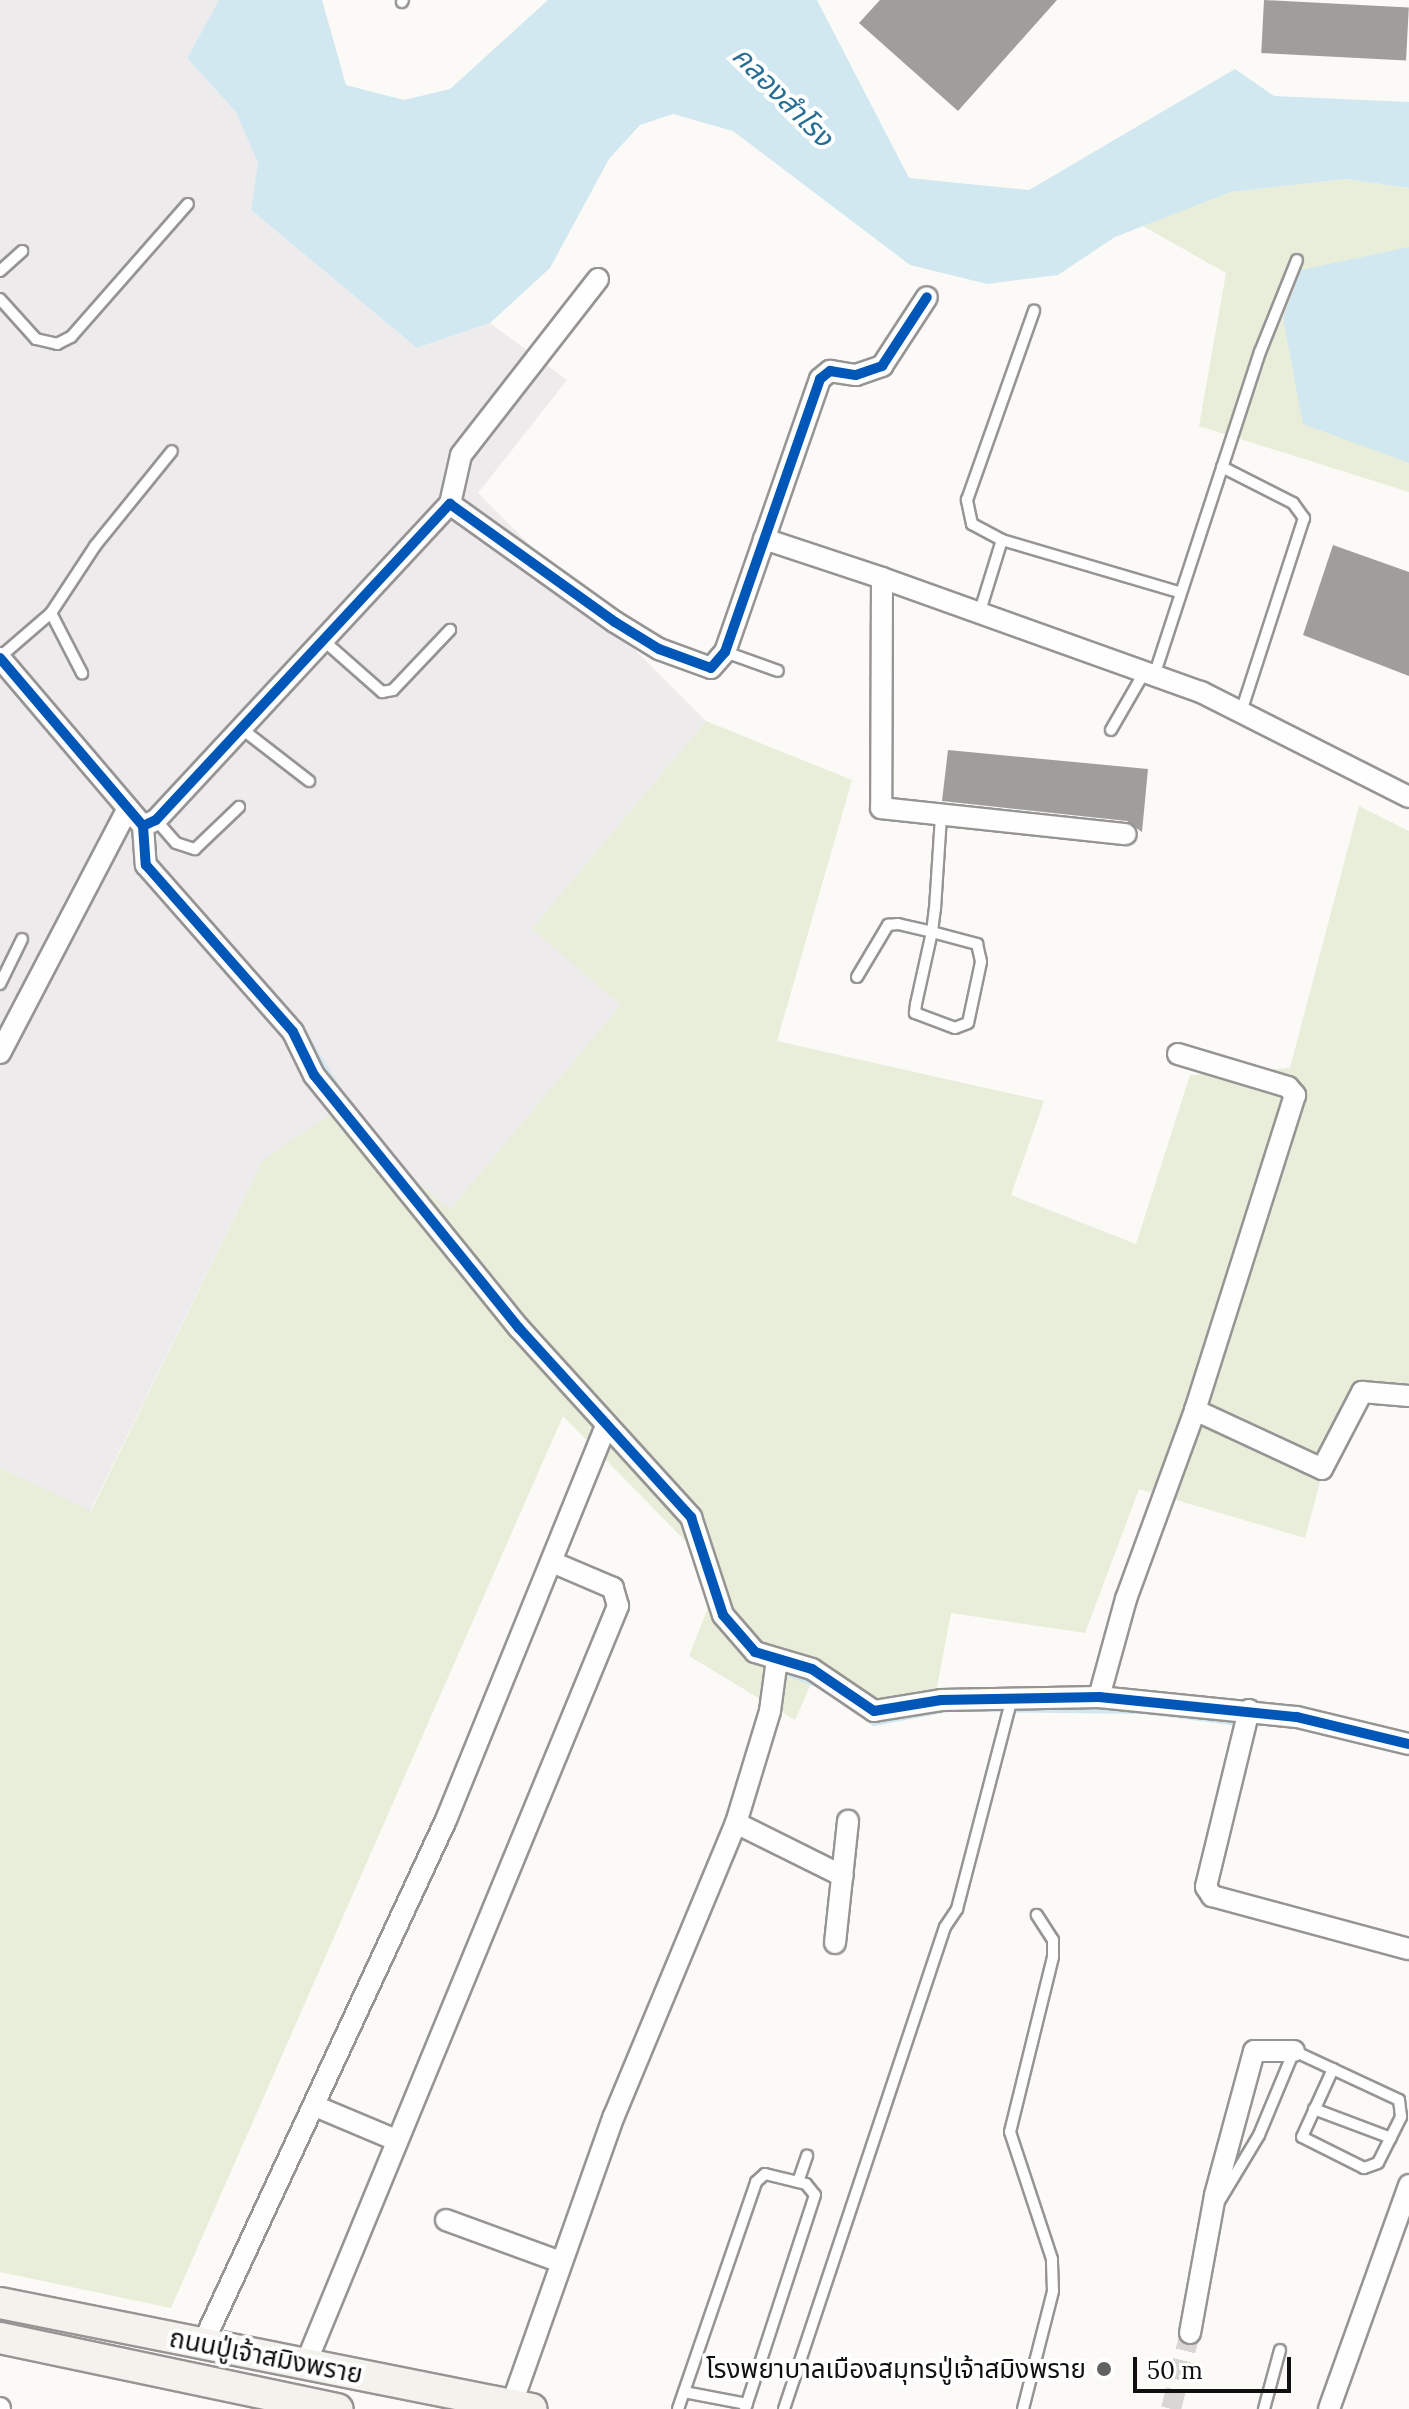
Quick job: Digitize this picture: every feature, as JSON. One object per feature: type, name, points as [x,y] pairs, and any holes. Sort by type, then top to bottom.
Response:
[{"type":"main road","name":"ถนนปู่เจ้าสมิงพราย","points":[[0,2303],[518,2408]]},
{"type":"main road","name":"ถนนปู่เจ้าสมิงพราย","points":[[0,2338],[334,2409]]},
{"type":"street","points":[[598,279],[461,455],[450,504],[242,729],[149,823],[146,865],[293,1032],[314,1075],[602,1435],[691,1517],[730,1628],[774,1668],[812,1669],[874,1711],[1010,1707],[1099,1697],[1409,1744]]},
{"type":"street","points":[[450,504],[659,649],[700,668],[711,668],[725,652],[820,379],[830,371],[856,375],[882,366],[927,297]]},
{"type":"street","points":[[764,539],[980,611],[1150,674],[1241,712],[1409,797]]},
{"type":"street","points":[[882,578],[881,808],[941,817],[1126,834]]},
{"type":"street","points":[[0,657],[128,808],[149,823]]},
{"type":"street","points":[[0,1053],[128,808]]},
{"type":"street","points":[[1099,1697],[1126,1599],[1195,1410],[1295,1095],[1288,1087],[1178,1054]]},
{"type":"street","points":[[1195,1410],[1322,1469],[1362,1392],[1409,1396]]},
{"type":"street","points":[[203,2343],[446,1820],[602,1435]]},
{"type":"street","points":[[306,2363],[618,1606],[613,1588],[552,1562]]},
{"type":"street","points":[[518,2408],[561,2262],[614,2116],[736,1823],[770,1711],[774,1668]]},
{"type":"street","points":[[1248,1718],[1206,1887],[1212,1896],[1409,1949]]},
{"type":"street","points":[[835,1943],[848,1821]]},
{"type":"street","points":[[736,1823],[843,1876]]},
{"type":"street","points":[[1190,2333],[1213,2209],[1254,2051],[1294,2051]]},
{"type":"street","points":[[315,2106],[396,2140]]},
{"type":"street","points":[[1329,2409],[1409,2185]]},
{"type":"street","points":[[446,2220],[561,2262]]},
{"type":"lane","points":[[0,299],[36,339],[57,344],[71,337],[188,204]]},
{"type":"lane","points":[[0,271],[22,251]]},
{"type":"lane","points":[[1111,730],[1150,674],[1297,260]]},
{"type":"lane","points":[[1034,311],[967,500],[972,524],[1002,540],[1179,592]]},
{"type":"lane","points":[[0,657],[51,613],[95,546],[172,451]]},
{"type":"lane","points":[[1222,467],[1293,503],[1304,518],[1241,712]]},
{"type":"lane","points":[[980,611],[1002,540]]},
{"type":"lane","points":[[51,613],[82,673]]},
{"type":"lane","points":[[323,640],[382,692],[393,690],[450,630]]},
{"type":"lane","points":[[725,652],[778,671]]},
{"type":"lane","points":[[242,729],[309,781]]},
{"type":"lane","points":[[149,823],[176,843],[195,849],[239,807]]},
{"type":"lane","points":[[857,977],[888,925],[932,932],[981,949],[962,1027],[915,1013],[932,932],[941,817]]},
{"type":"lane","points":[[0,984],[22,939]]},
{"type":"lane","points":[[784,2409],[945,1927],[957,1909],[1010,1707]]},
{"type":"lane","points":[[1023,2409],[1053,2291],[1052,2259],[1010,2132],[1053,1957],[1053,1940],[1037,1915]]},
{"type":"lane","points":[[1213,2209],[1240,2173],[1294,2051],[1333,2069],[1399,2100],[1401,2117],[1378,2163],[1364,2168],[1307,2143],[1302,2132],[1333,2069]]},
{"type":"lane","points":[[1314,2109],[1391,2138]]},
{"type":"lane","points":[[798,2182],[807,2156]]},
{"type":"lane","points":[[678,2409],[756,2182],[765,2174],[798,2182],[815,2195],[746,2407],[684,2392]]},
{"type":"lane","points":[[1264,2409],[1280,2350]]},
{"type":"shaded area","points":[[0,0],[219,0],[187,58],[236,112],[259,164],[251,210],[417,348],[490,323],[567,380],[478,493],[706,721],[533,928],[622,1005],[450,1210],[262,1161],[90,1511],[0,1468]]},
{"type":"green space","points":[[1346,179],[1409,188],[1409,492],[1199,426],[1226,273],[1143,226],[1231,192]]},
{"type":"green space","points":[[706,721],[852,780],[777,1041],[1044,1101],[1011,1195],[1136,1244],[1190,1075],[1290,1068],[1359,806],[1409,831],[1409,1399],[1341,1404],[1305,1538],[1139,1489],[1085,1633],[951,1613],[932,1713],[875,1700],[817,1670],[795,1720],[689,1656],[711,1600],[695,1551],[563,1416],[171,2308],[0,2272],[0,1468],[91,1511],[262,1161],[335,1111],[450,1210],[621,1005],[532,929]]},
{"type":"water","name":"คลองสำโรง","points":[[219,0],[322,0],[346,85],[404,100],[450,89],[548,0],[817,0],[909,178],[1029,190],[1235,69],[1274,96],[1409,102],[1409,188],[1346,179],[1231,192],[1115,237],[1058,275],[987,284],[910,265],[733,131],[673,114],[640,125],[609,159],[550,268],[490,323],[417,348],[251,210],[258,163],[236,112],[187,58]]},
{"type":"water","points":[[1409,247],[1409,463],[1303,424],[1283,318],[1301,270]]},
{"type":"building","points":[[880,0],[1057,0],[958,111],[859,23]]},
{"type":"building","points":[[1264,0],[1409,8],[1406,61],[1261,53]]},
{"type":"building","points":[[1333,545],[1409,572],[1409,676],[1303,635]]},
{"type":"building","points":[[948,750],[1148,769],[1142,832],[1127,821],[942,801]]},
{"type":"waterway","points":[[303,1032],[343,1097]]},
{"type":"waterway","points":[[779,1670],[824,1687]]},
{"type":"waterway","points":[[865,1715],[874,1723],[953,1708]]},
{"type":"waterway","points":[[984,1709],[1143,1711],[1240,1723]]},
{"type":"tunnel","points":[[1171,2409],[1190,2333]]},
{"type":"cycle path","points":[[0,658],[143,826],[156,820],[450,504],[615,622],[659,649],[711,668],[725,652],[820,379],[830,371],[856,375],[882,366],[927,297]]},
{"type":"cycle path","points":[[143,826],[146,865],[293,1032],[314,1075],[519,1328],[691,1517],[723,1615],[755,1652],[812,1669],[874,1711],[941,1700],[1099,1697],[1297,1717],[1409,1744]]},
{"type":"place","name":"โรงพยาบาลเมืองสมุทรปู่เจ้าสมิงพราย","points":[[1104,2369]]}]
